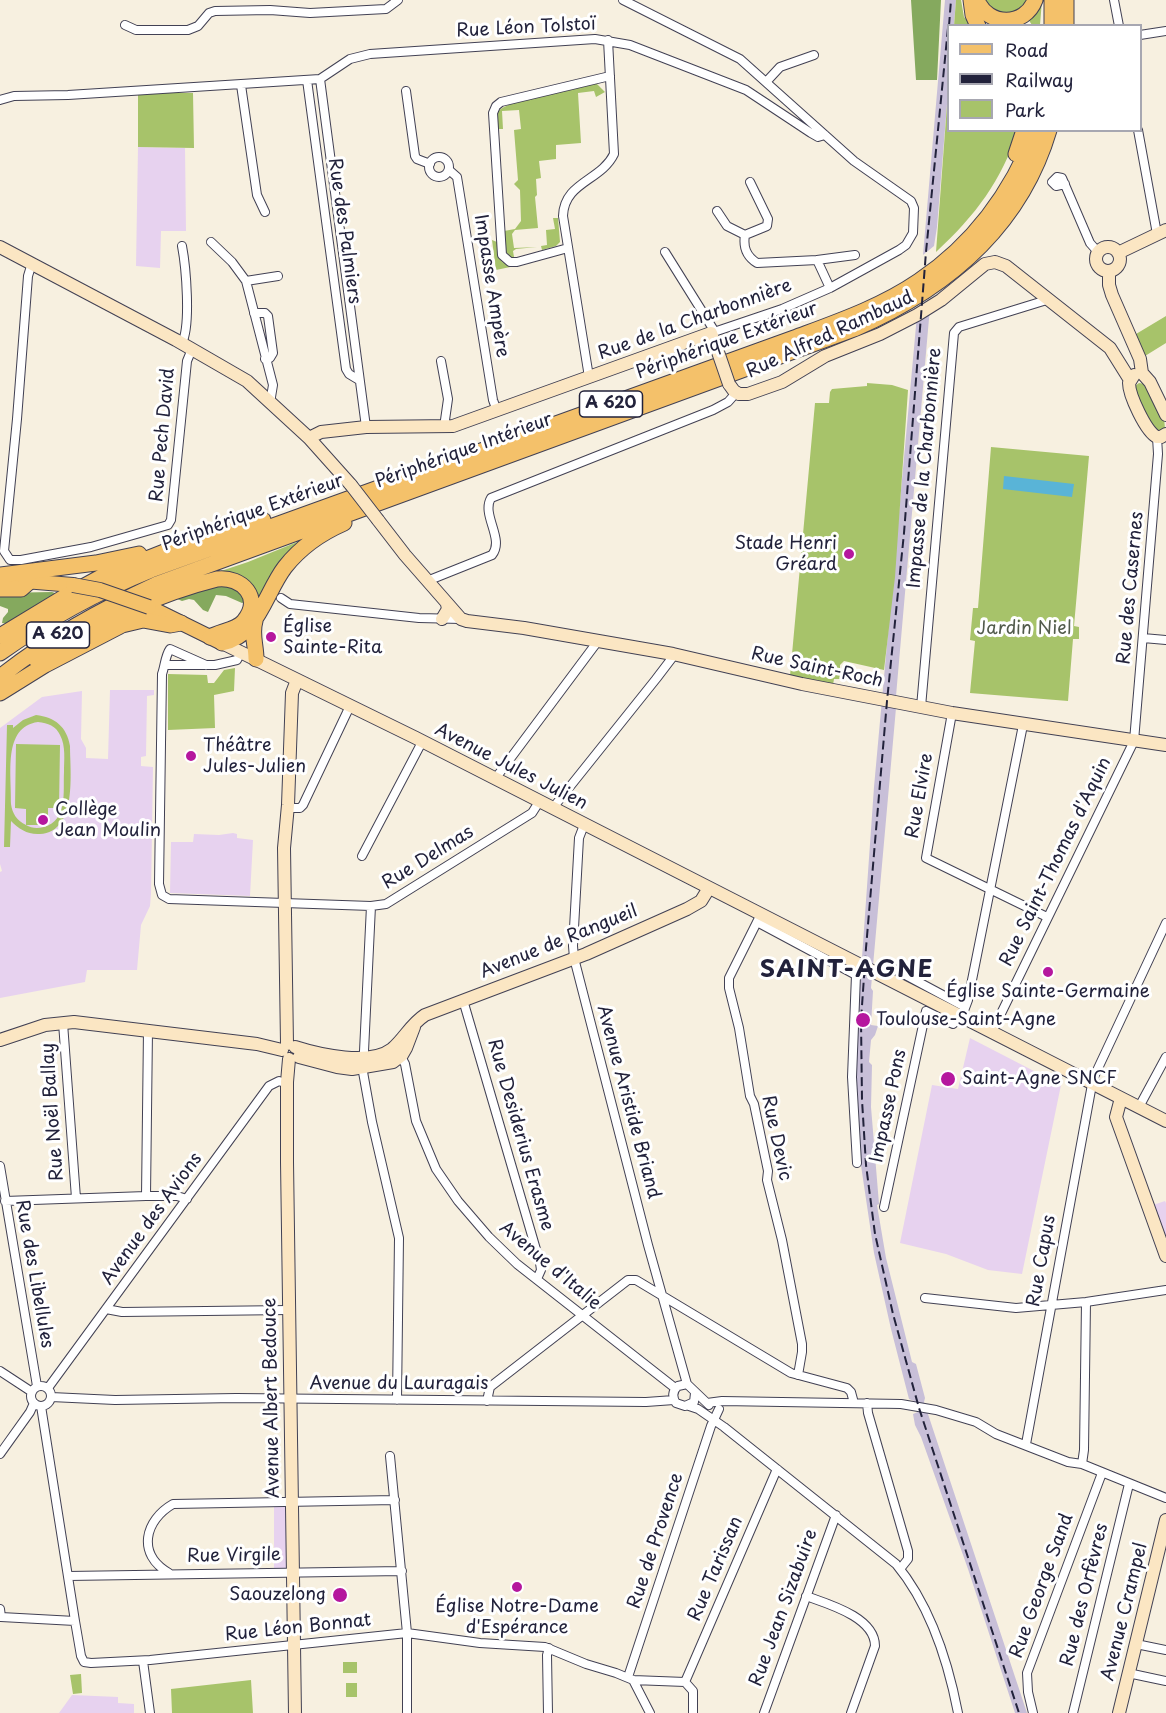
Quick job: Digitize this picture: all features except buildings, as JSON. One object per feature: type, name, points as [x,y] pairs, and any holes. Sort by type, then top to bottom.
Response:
[{"type":"highway","points":[[970,0],[977,24]]},
{"type":"highway","points":[[977,0],[988,15],[1013,21],[1029,11],[1035,0]]},
{"type":"highway","points":[[1052,0],[1052,24]]},
{"type":"highway","points":[[1066,0],[1066,24]]},
{"type":"highway","points":[[958,252],[962,239],[996,192],[1018,149],[1023,132]]},
{"type":"highway","name":"Périphérique Extérieur","points":[[0,653],[56,615],[105,590],[152,570],[846,319],[904,290],[958,252],[973,237],[1003,197],[1028,152],[1035,132]]},
{"type":"highway","name":"Périphérique Intérieur","points":[[0,677],[56,636],[112,605],[168,580],[854,329],[895,310],[951,274],[985,241],[1014,204],[1038,158],[1048,132]]},
{"type":"highway","points":[[216,640],[242,636],[256,618],[284,568],[306,546],[338,526],[379,510],[390,499]]},
{"type":"highway","points":[[0,636],[101,577],[177,547],[322,501],[338,502]]},
{"type":"highway","points":[[0,577],[96,563],[177,547]]},
{"type":"highway","points":[[0,688],[82,634],[159,597],[217,579],[226,578],[241,582],[250,593],[248,615],[240,625],[224,630],[216,640]]},
{"type":"highway","points":[[0,589],[21,589],[29,582]]},
{"type":"highway","points":[[256,618],[252,633],[256,646],[256,658]]},
{"type":"highway","points":[[0,693],[45,665],[122,625],[142,620],[170,625],[181,623]]},
{"type":"main road","name":"Avenue Jules Julien","points":[[0,577],[100,590],[149,607],[216,640]]},
{"type":"street","points":[[125,25],[136,30],[188,30],[198,26],[209,13],[215,11],[270,10],[310,13],[386,9],[399,0]]},
{"type":"street","points":[[623,0],[740,59],[825,135]]},
{"type":"street","points":[[1114,0],[1119,24]]},
{"type":"street","points":[[1142,35],[1166,31]]},
{"type":"street","points":[[589,377],[563,206],[567,197],[606,166],[614,154],[608,40]]},
{"type":"street","name":"Rue Léon Tolstoï","points":[[320,79],[350,60],[370,54],[608,40],[630,45],[746,90],[818,137],[825,135]]},
{"type":"street","points":[[767,81],[780,67],[814,55]]},
{"type":"street","points":[[568,248],[517,262],[510,262],[502,255],[493,113],[501,102],[610,76]]},
{"type":"street","points":[[0,100],[14,96],[68,95],[320,79]]},
{"type":"street","name":"Rue des Palmiers","points":[[320,79],[366,427]]},
{"type":"street","name":"Rue des Palmiers","points":[[307,80],[346,369],[349,374],[359,380]]},
{"type":"street","points":[[241,85],[257,195],[265,212]]},
{"type":"street","points":[[406,91],[415,156],[430,164]]},
{"type":"street","points":[[1119,257],[1163,234],[1138,132]]},
{"type":"street","name":"Rue de la Charbonnière","points":[[309,438],[321,432],[366,427],[410,425],[444,427],[460,424],[782,309],[830,288],[906,245],[913,233],[914,208],[911,201],[854,161],[825,135]]},
{"type":"street","points":[[441,157],[448,162],[449,170],[444,176],[435,176],[429,170],[430,164],[433,159],[441,157]]},
{"type":"street","name":"Impasse Ampère","points":[[449,170],[457,177],[493,400],[497,411]]},
{"type":"street","points":[[717,212],[727,226],[745,235],[767,226],[768,219],[750,183]]},
{"type":"street","points":[[1065,184],[1090,243],[1098,252]]},
{"type":"street","points":[[745,235],[745,251],[757,263],[817,260],[855,255]]},
{"type":"street","points":[[211,242],[232,262],[246,281],[273,385],[271,397],[264,395]]},
{"type":"street","name":"Rue Pech David","points":[[32,263],[28,276],[24,317],[4,551],[6,556],[14,561],[153,531],[168,525],[171,520],[187,361],[186,266],[182,246]]},
{"type":"street","points":[[0,247],[32,263],[135,324],[187,346],[247,381],[309,438],[351,485],[427,581],[461,619]]},
{"type":"street","points":[[1111,248],[1119,257],[1117,268],[1109,271],[1101,269],[1096,256],[1102,249],[1111,248]]},
{"type":"street","points":[[665,252],[713,333],[733,388]]},
{"type":"street","points":[[817,260],[830,288]]},
{"type":"street","name":"Rue Alfred Rambaud","points":[[427,581],[492,555],[495,551],[495,542],[488,507],[491,498],[713,410],[728,402],[733,388],[748,394],[782,382],[825,356],[893,328],[941,300],[985,264],[995,262],[1006,266],[1110,348],[1130,380],[1129,386],[1135,402],[1150,433],[1162,435]]},
{"type":"street","points":[[1109,271],[1112,295],[1140,359],[1142,373],[1150,382],[1166,415]]},
{"type":"street","points":[[246,281],[278,276]]},
{"type":"street","name":"Impasse de la Charbonnière","points":[[921,707],[954,333],[959,327],[1050,299]]},
{"type":"street","points":[[254,313],[265,313],[268,316],[273,353],[270,358],[265,359]]},
{"type":"street","points":[[441,361],[448,399],[444,427]]},
{"type":"street","points":[[1130,380],[1135,374],[1142,373]]},
{"type":"street","name":"Rue des Casernes","points":[[1134,741],[1158,454],[1162,435]]},
{"type":"street","points":[[281,598],[290,604],[461,619]]},
{"type":"street","points":[[442,619],[446,613],[447,604]]},
{"type":"street","name":"Rue Saint-Roch","points":[[461,619],[672,654],[802,684],[952,713],[1166,745]]},
{"type":"street","points":[[1143,638],[1166,640]]},
{"type":"street","name":"Avenue Jules Julien","points":[[216,640],[256,658],[709,888],[854,972],[856,980],[852,1077],[857,1163]]},
{"type":"street","points":[[495,780],[596,640]]},
{"type":"street","points":[[206,665],[170,649],[166,653],[166,665],[206,665],[237,660],[241,652]]},
{"type":"street","points":[[552,809],[656,679],[672,658],[672,654]]},
{"type":"street","name":"Rue Delmas","points":[[166,665],[162,674],[160,891],[169,899],[371,906],[386,904],[532,813],[539,802]]},
{"type":"street","name":"Avenue Albert Bedouce","points":[[295,1713],[289,1310],[287,1085],[289,1052],[284,843],[288,805],[292,693],[297,680]]},
{"type":"street","points":[[288,805],[292,808],[300,808],[303,805],[350,706]]},
{"type":"street","name":"Rue Elvire","points":[[952,713],[926,858],[1047,917]]},
{"type":"street","points":[[883,963],[963,1012],[1023,725]]},
{"type":"street","name":"Rue Saint-Thomas d'Aquin","points":[[992,1032],[1134,741]]},
{"type":"street","points":[[362,856],[422,742]]},
{"type":"street","name":"Avenue Aristide Briand","points":[[584,825],[580,836],[574,958],[648,1245],[687,1384]]},
{"type":"street","name":"Avenue de Rangueil","points":[[398,1051],[415,1023],[425,1016],[574,958],[696,904],[704,898],[709,888]]},
{"type":"street","points":[[371,906],[363,1063],[372,1122],[399,1238],[397,1400]]},
{"type":"street","name":"Avenue Jules Julien","points":[[760,918],[963,1012],[992,1032],[1094,1077],[1121,1098],[1142,1102],[1166,1121]]},
{"type":"street","name":"Rue Devic","points":[[760,918],[729,978],[729,988],[739,1028],[750,1096],[754,1104],[768,1171],[767,1180],[795,1303],[802,1352],[798,1375]]},
{"type":"street","name":"Rue Capus","points":[[1026,1444],[1094,1077],[1163,940],[1166,923]]},
{"type":"street","name":"Rue Desiderius Erasme","points":[[463,1000],[540,1263],[541,1270],[537,1279]]},
{"type":"street","name":"Impasse Pons","points":[[884,1207],[926,1011],[953,1024],[963,1012]]},
{"type":"street","name":"Rue Noël Ballay","points":[[63,1023],[76,1198]]},
{"type":"street","points":[[0,1040],[45,1025],[89,1023],[257,1044],[337,1067],[393,1062],[398,1051]]},
{"type":"street","points":[[146,1196],[148,1030]]},
{"type":"street","name":"Avenue d'Italie","points":[[398,1051],[416,1121],[436,1169],[458,1201],[489,1237],[537,1279],[675,1388]]},
{"type":"street","points":[[1142,1102],[1166,1058]]},
{"type":"street","name":"Avenue des Avions","points":[[50,1393],[106,1309],[269,1086],[279,1081],[287,1085]]},
{"type":"street","points":[[1121,1098],[1116,1117],[1166,1256]]},
{"type":"street","name":"Rue des Libellules","points":[[0,1166],[34,1389]]},
{"type":"street","points":[[5,1201],[146,1196],[177,1196],[187,1199]]},
{"type":"street","points":[[487,1401],[490,1387],[628,1280],[636,1280],[782,1368],[798,1375],[847,1388],[851,1392],[854,1403]]},
{"type":"street","points":[[925,1298],[1016,1308],[1086,1302],[1166,1290]]},
{"type":"street","points":[[1082,1464],[1086,1302]]},
{"type":"street","points":[[106,1309],[122,1312],[289,1310]]},
{"type":"street","points":[[0,1371],[34,1389]]},
{"type":"street","points":[[736,1402],[716,1414],[679,1405],[674,1400],[673,1394],[675,1388],[681,1384],[687,1384],[693,1388],[695,1393],[716,1414],[724,1427],[898,1567],[913,1587],[928,1616],[954,1690],[958,1713]]},
{"type":"street","points":[[0,1454],[30,1412],[38,1405],[49,1402],[50,1393],[43,1385],[34,1389],[31,1398],[38,1405],[75,1621],[0,1615]]},
{"type":"street","name":"Avenue du Lauragais","points":[[50,1393],[115,1400],[646,1402],[674,1400]]},
{"type":"street","points":[[693,1407],[695,1393]]},
{"type":"street","points":[[707,1403],[901,1404],[948,1412],[976,1422],[996,1434],[1068,1462],[1082,1464],[1166,1498]]},
{"type":"street","points":[[867,1403],[908,1555],[898,1567]]},
{"type":"street","name":"Rue de Provence","points":[[630,1679],[716,1414]]},
{"type":"street","points":[[390,1456],[407,1633],[407,1713]]},
{"type":"street","name":"Rue Tarissan","points":[[685,1682],[777,1469]]},
{"type":"street","name":"Rue George Sand","points":[[1033,1713],[1026,1682],[1027,1673],[1102,1473]]},
{"type":"street","name":"Rue des Orfèvres","points":[[1073,1713],[1129,1484]]},
{"type":"street","points":[[169,1573],[158,1566],[151,1554],[147,1538],[153,1520],[173,1504],[395,1500]]},
{"type":"street","name":"Rue Jean Sizabuire","points":[[764,1713],[836,1515]]},
{"type":"street","name":"Avenue Crampel","points":[[1119,1713],[1166,1520]]},
{"type":"street","name":"Rue Virgile","points":[[68,1575],[402,1571]]},
{"type":"street","points":[[806,1596],[848,1612],[874,1636],[876,1646],[851,1713]]},
{"type":"street","name":"Rue Léon Bonnat","points":[[75,1621],[84,1662],[143,1661],[407,1633],[480,1643],[549,1648],[630,1679],[685,1682]]},
{"type":"street","points":[[1136,1644],[1166,1650]]},
{"type":"street","points":[[548,1713],[547,1655],[549,1648]]},
{"type":"street","points":[[143,1661],[150,1713]]},
{"type":"street","points":[[1128,1673],[1166,1681]]},
{"type":"street","points":[[630,1679],[650,1713]]},
{"type":"street","points":[[685,1682],[693,1691],[693,1713]]},
{"type":"shaded area","points":[[945,0],[956,0],[954,24],[947,24],[947,104],[937,227],[934,246],[923,255]]},
{"type":"shaded area","points":[[138,147],[185,148],[186,231],[161,231],[160,268],[136,266]]},
{"type":"shaded area","points":[[930,307],[896,696],[894,696],[896,708],[871,988],[873,991],[871,1025],[878,1026],[871,1040],[869,1062],[872,1065],[871,1107],[879,1204],[877,1205],[886,1258],[912,1362],[916,1364],[925,1398],[924,1402],[1027,1713],[1015,1713],[968,1569],[915,1425],[913,1414],[918,1412],[914,1401],[909,1399],[874,1253],[859,1152],[855,1063],[857,987],[860,986],[874,787],[917,315]]},
{"type":"shaded area","name":"Collège Jean Moulin","points":[[110,690],[154,690],[154,695],[147,696],[146,756],[141,757],[141,766],[153,767],[151,894],[150,906],[141,925],[137,970],[87,970],[85,982],[0,998],[0,872],[2,871],[0,864],[0,728],[42,697],[82,691],[81,739],[86,748],[86,758],[108,759]]},
{"type":"shaded area","points":[[194,834],[237,834],[237,838],[253,840],[250,896],[170,893],[171,842],[193,842]]},
{"type":"shaded area","points":[[970,1038],[1061,1085],[1022,1274],[988,1270],[946,1254],[900,1243],[932,1085],[958,1089]]},
{"type":"shaded area","points":[[1165,1201],[1166,1203],[1166,1242],[1153,1205]]},
{"type":"shaded area","points":[[274,1506],[288,1506],[288,1569],[274,1570]]},
{"type":"shaded area","points":[[72,1695],[118,1697],[118,1703],[134,1704],[134,1713],[59,1713]]},
{"type":"green space","points":[[911,0],[941,0],[937,80],[916,80]]},
{"type":"green space","points":[[956,0],[961,0],[964,17],[970,24],[954,24]]},
{"type":"green space","points":[[983,0],[1028,0],[1011,15],[994,12]]},
{"type":"green space","points":[[1042,0],[1040,24],[1031,24],[1028,19]]},
{"type":"green space","points":[[596,83],[605,92],[596,97],[594,91],[578,93],[581,143],[556,145],[556,159],[539,161],[541,178],[536,179],[537,195],[535,197],[538,228],[515,230],[512,234],[514,248],[537,247],[516,249],[513,251],[514,257],[512,258],[506,252],[504,231],[515,229],[521,221],[520,190],[514,184],[518,180],[514,130],[521,129],[519,110],[502,111],[503,129],[498,129],[497,112],[528,98]]},
{"type":"green space","points":[[138,93],[193,93],[194,148],[138,147]]},
{"type":"green space","points":[[947,105],[947,132],[1018,132],[1004,166],[986,196],[963,225],[936,252]]},
{"type":"green space","points":[[553,218],[558,218],[560,242],[556,246],[542,250],[541,246],[547,245],[546,230],[555,229]]},
{"type":"green space","points":[[492,240],[497,242],[502,262],[515,266],[496,270]]},
{"type":"green space","points":[[1166,316],[1166,343],[1145,356],[1136,334]]},
{"type":"green space","name":"Stade Henri Gréard","points":[[867,383],[892,385],[908,390],[895,577],[884,670],[844,661],[840,665],[840,679],[834,679],[833,685],[790,676],[815,403],[829,403],[832,389],[867,386]]},
{"type":"green space","points":[[1139,383],[1145,384],[1164,417],[1165,429],[1157,433],[1137,399],[1135,386]]},
{"type":"green space","name":"Jardin Niel","points":[[991,447],[1089,456],[1074,626],[1079,627],[1079,639],[1073,639],[1068,701],[970,693],[975,641],[970,640],[973,608],[978,608]]},
{"type":"green space","points":[[307,538],[257,607],[206,576],[248,562]]},
{"type":"green space","points":[[207,586],[239,587],[246,602],[242,603],[226,596],[216,595],[208,612],[194,600],[182,601],[175,598]]},
{"type":"green space","points":[[52,592],[58,594],[9,624],[2,623],[8,609],[0,606],[0,593]]},
{"type":"green space","points":[[235,668],[234,691],[214,695],[215,728],[168,730],[168,674],[207,675],[208,683],[214,683],[224,670]]},
{"type":"green space","points":[[36,715],[49,718],[59,724],[66,733],[70,746],[69,799],[61,823],[52,831],[32,834],[11,821],[10,847],[4,847],[7,725],[13,725],[13,728],[23,720]],"holes":[[[38,722],[54,727],[62,739],[64,796],[61,812],[57,818],[52,823],[37,828],[20,821],[12,811],[10,767],[14,742],[19,733],[27,726]]]},
{"type":"green space","points":[[16,744],[60,745],[59,808],[48,808],[48,825],[26,825],[26,809],[15,808]]},
{"type":"green space","points":[[343,1662],[357,1662],[357,1673],[343,1673]]},
{"type":"green space","points":[[81,1674],[82,1693],[73,1694],[70,1675]]},
{"type":"green space","points":[[251,1680],[253,1713],[172,1713],[171,1689]]},
{"type":"green space","points":[[346,1683],[357,1683],[357,1697],[346,1697]]},
{"type":"water","points":[[1004,476],[1074,484],[1072,497],[1003,489]]},
{"type":"railway","points":[[949,24],[951,0]]},
{"type":"railway","points":[[947,38],[926,252],[904,533],[866,948],[861,1020],[862,1100],[866,1165],[875,1234],[893,1314],[919,1408],[1019,1713]]},
{"type":"place","name":"Stade Henri Gréard","points":[[849,554]]},
{"type":"place","name":"Église Sainte-Rita","points":[[271,637]]},
{"type":"place","name":"Théâtre Jules-Julien","points":[[191,756]]},
{"type":"place","name":"Collège Jean Moulin","points":[[43,820]]},
{"type":"place","name":"Église Sainte-Germaine","points":[[1048,972]]},
{"type":"place","name":"Toulouse-Saint-Agne","points":[[863,1020]]},
{"type":"place","name":"Saint-Agne SNCF","points":[[948,1079]]},
{"type":"place","name":"Église Notre-Dame d'Espérance","points":[[517,1587]]},
{"type":"place","name":"Saouzelong","points":[[340,1595]]},
{"type":"district","name":"SAINT-AGNE","points":[[847,970]]}]
